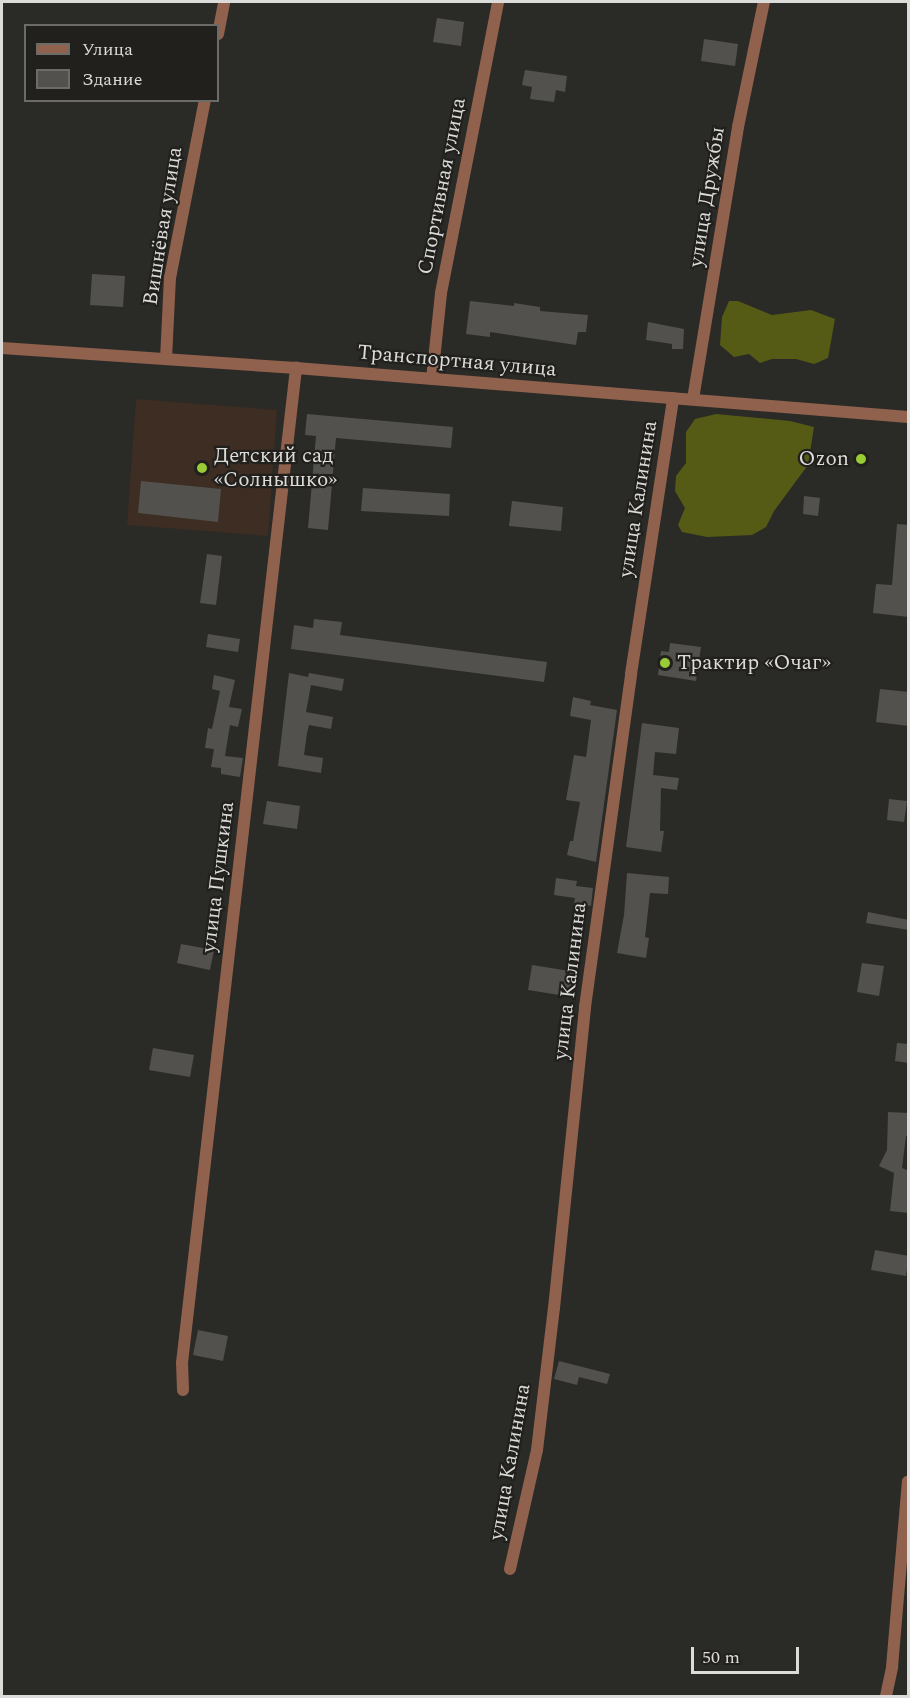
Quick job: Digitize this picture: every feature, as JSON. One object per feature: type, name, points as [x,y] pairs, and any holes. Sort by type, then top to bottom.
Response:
[{"type":"street","points":[[219,29],[224,2]]},
{"type":"street","name":"Спортивная улица","points":[[432,379],[441,293],[498,2]]},
{"type":"street","name":"улица Дружбы","points":[[693,399],[738,127],[764,2]]},
{"type":"street","name":"Вишнёвая улица","points":[[166,359],[170,278],[205,102]]},
{"type":"street","name":"Транспортная улица","points":[[2,348],[296,368],[909,417]]},
{"type":"street","name":"улица Пушкина","points":[[183,1390],[182,1363],[296,368]]},
{"type":"street","name":"улица Калинина","points":[[510,1569],[537,1450],[585,1006],[631,674],[673,398]]},
{"type":"street","points":[[886,1696],[892,1666],[909,1482]]},
{"type":"shaded area","name":"Детский сад «Солнышко»","points":[[136,399],[277,410],[268,536],[127,525]]},
{"type":"green space","points":[[729,301],[738,301],[772,315],[811,310],[835,319],[828,358],[814,364],[796,359],[772,359],[760,363],[749,354],[734,357],[720,345],[722,317]]},
{"type":"green space","points":[[716,414],[790,421],[814,427],[808,465],[774,511],[766,527],[752,535],[707,537],[682,532],[678,525],[685,508],[675,491],[676,476],[686,463],[686,432],[695,419]]},
{"type":"building","points":[[437,18],[464,22],[461,46],[433,42]]},
{"type":"building","points":[[704,39],[738,44],[735,66],[701,61]]},
{"type":"building","points":[[525,70],[567,76],[565,92],[556,90],[554,102],[530,99],[532,87],[522,85]]},
{"type":"building","points":[[92,274],[125,276],[123,307],[90,305]]},
{"type":"building","points":[[470,301],[514,306],[514,303],[540,307],[540,311],[588,315],[586,332],[578,332],[576,345],[490,332],[490,337],[466,334]]},
{"type":"building","points":[[648,322],[684,329],[683,349],[672,349],[672,344],[646,340]]},
{"type":"building","points":[[307,414],[453,427],[451,448],[336,438],[328,530],[308,528],[316,436],[305,435]]},
{"type":"building","points":[[141,481],[221,489],[218,522],[138,513]]},
{"type":"building","points":[[363,488],[450,494],[449,516],[361,511]]},
{"type":"building","points":[[804,496],[820,498],[818,516],[803,514]]},
{"type":"building","points":[[512,501],[563,507],[561,531],[509,526]]},
{"type":"building","points":[[897,524],[909,525],[909,617],[873,613],[876,584],[892,585]]},
{"type":"building","points":[[207,554],[222,556],[216,605],[200,603]]},
{"type":"building","points":[[314,619],[342,622],[340,635],[547,662],[544,682],[291,649],[294,625],[313,628]]},
{"type":"building","points":[[208,634],[240,639],[238,652],[206,647]]},
{"type":"building","points":[[670,643],[701,647],[696,681],[658,675],[661,651],[669,652]]},
{"type":"building","points":[[289,673],[308,677],[309,673],[344,679],[342,691],[311,685],[306,712],[333,717],[331,729],[309,725],[307,733],[304,755],[323,758],[321,773],[278,766]]},
{"type":"building","points":[[214,675],[235,680],[229,707],[242,709],[238,727],[230,725],[225,756],[243,758],[240,777],[221,774],[221,768],[211,767],[214,749],[205,748],[208,728],[212,729],[220,691],[212,689]]},
{"type":"building","points":[[880,689],[909,692],[909,726],[876,722]]},
{"type":"building","points":[[573,697],[591,701],[590,705],[617,710],[596,862],[567,855],[570,841],[573,841],[580,802],[566,800],[574,755],[586,757],[591,720],[570,716]]},
{"type":"building","points":[[642,723],[679,728],[676,754],[655,752],[653,775],[679,778],[677,790],[661,788],[660,831],[664,831],[661,852],[626,847]]},
{"type":"building","points":[[889,799],[907,801],[904,822],[887,820]]},
{"type":"building","points":[[267,801],[300,806],[297,829],[263,824]]},
{"type":"building","points":[[627,873],[669,877],[668,894],[650,893],[645,937],[649,938],[646,958],[617,953],[624,915]]},
{"type":"building","points":[[556,878],[577,881],[576,886],[593,888],[591,906],[574,903],[575,898],[554,895]]},
{"type":"building","points":[[868,912],[909,920],[909,930],[866,923]]},
{"type":"building","points":[[181,944],[214,950],[210,970],[177,963]]},
{"type":"building","points":[[862,963],[884,966],[879,996],[857,992]]},
{"type":"building","points":[[532,965],[576,972],[572,997],[528,990]]},
{"type":"building","points":[[897,1043],[909,1044],[909,1063],[895,1061]]},
{"type":"building","points":[[153,1048],[194,1055],[190,1077],[149,1070]]},
{"type":"building","points":[[888,1112],[909,1113],[909,1136],[906,1136],[902,1168],[909,1171],[909,1213],[890,1211],[894,1173],[879,1166],[887,1150]]},
{"type":"building","points":[[875,1250],[909,1256],[906,1276],[871,1270]]},
{"type":"building","points":[[198,1330],[228,1336],[223,1361],[193,1355]]},
{"type":"building","points":[[559,1361],[610,1374],[607,1384],[579,1377],[577,1385],[554,1379]]},
{"type":"place","name":"Ozon","points":[[861,459]]},
{"type":"place","name":"Детский сад «Солнышко»","points":[[202,468]]},
{"type":"place","name":"Трактир «Очаг»","points":[[665,663]]}]
